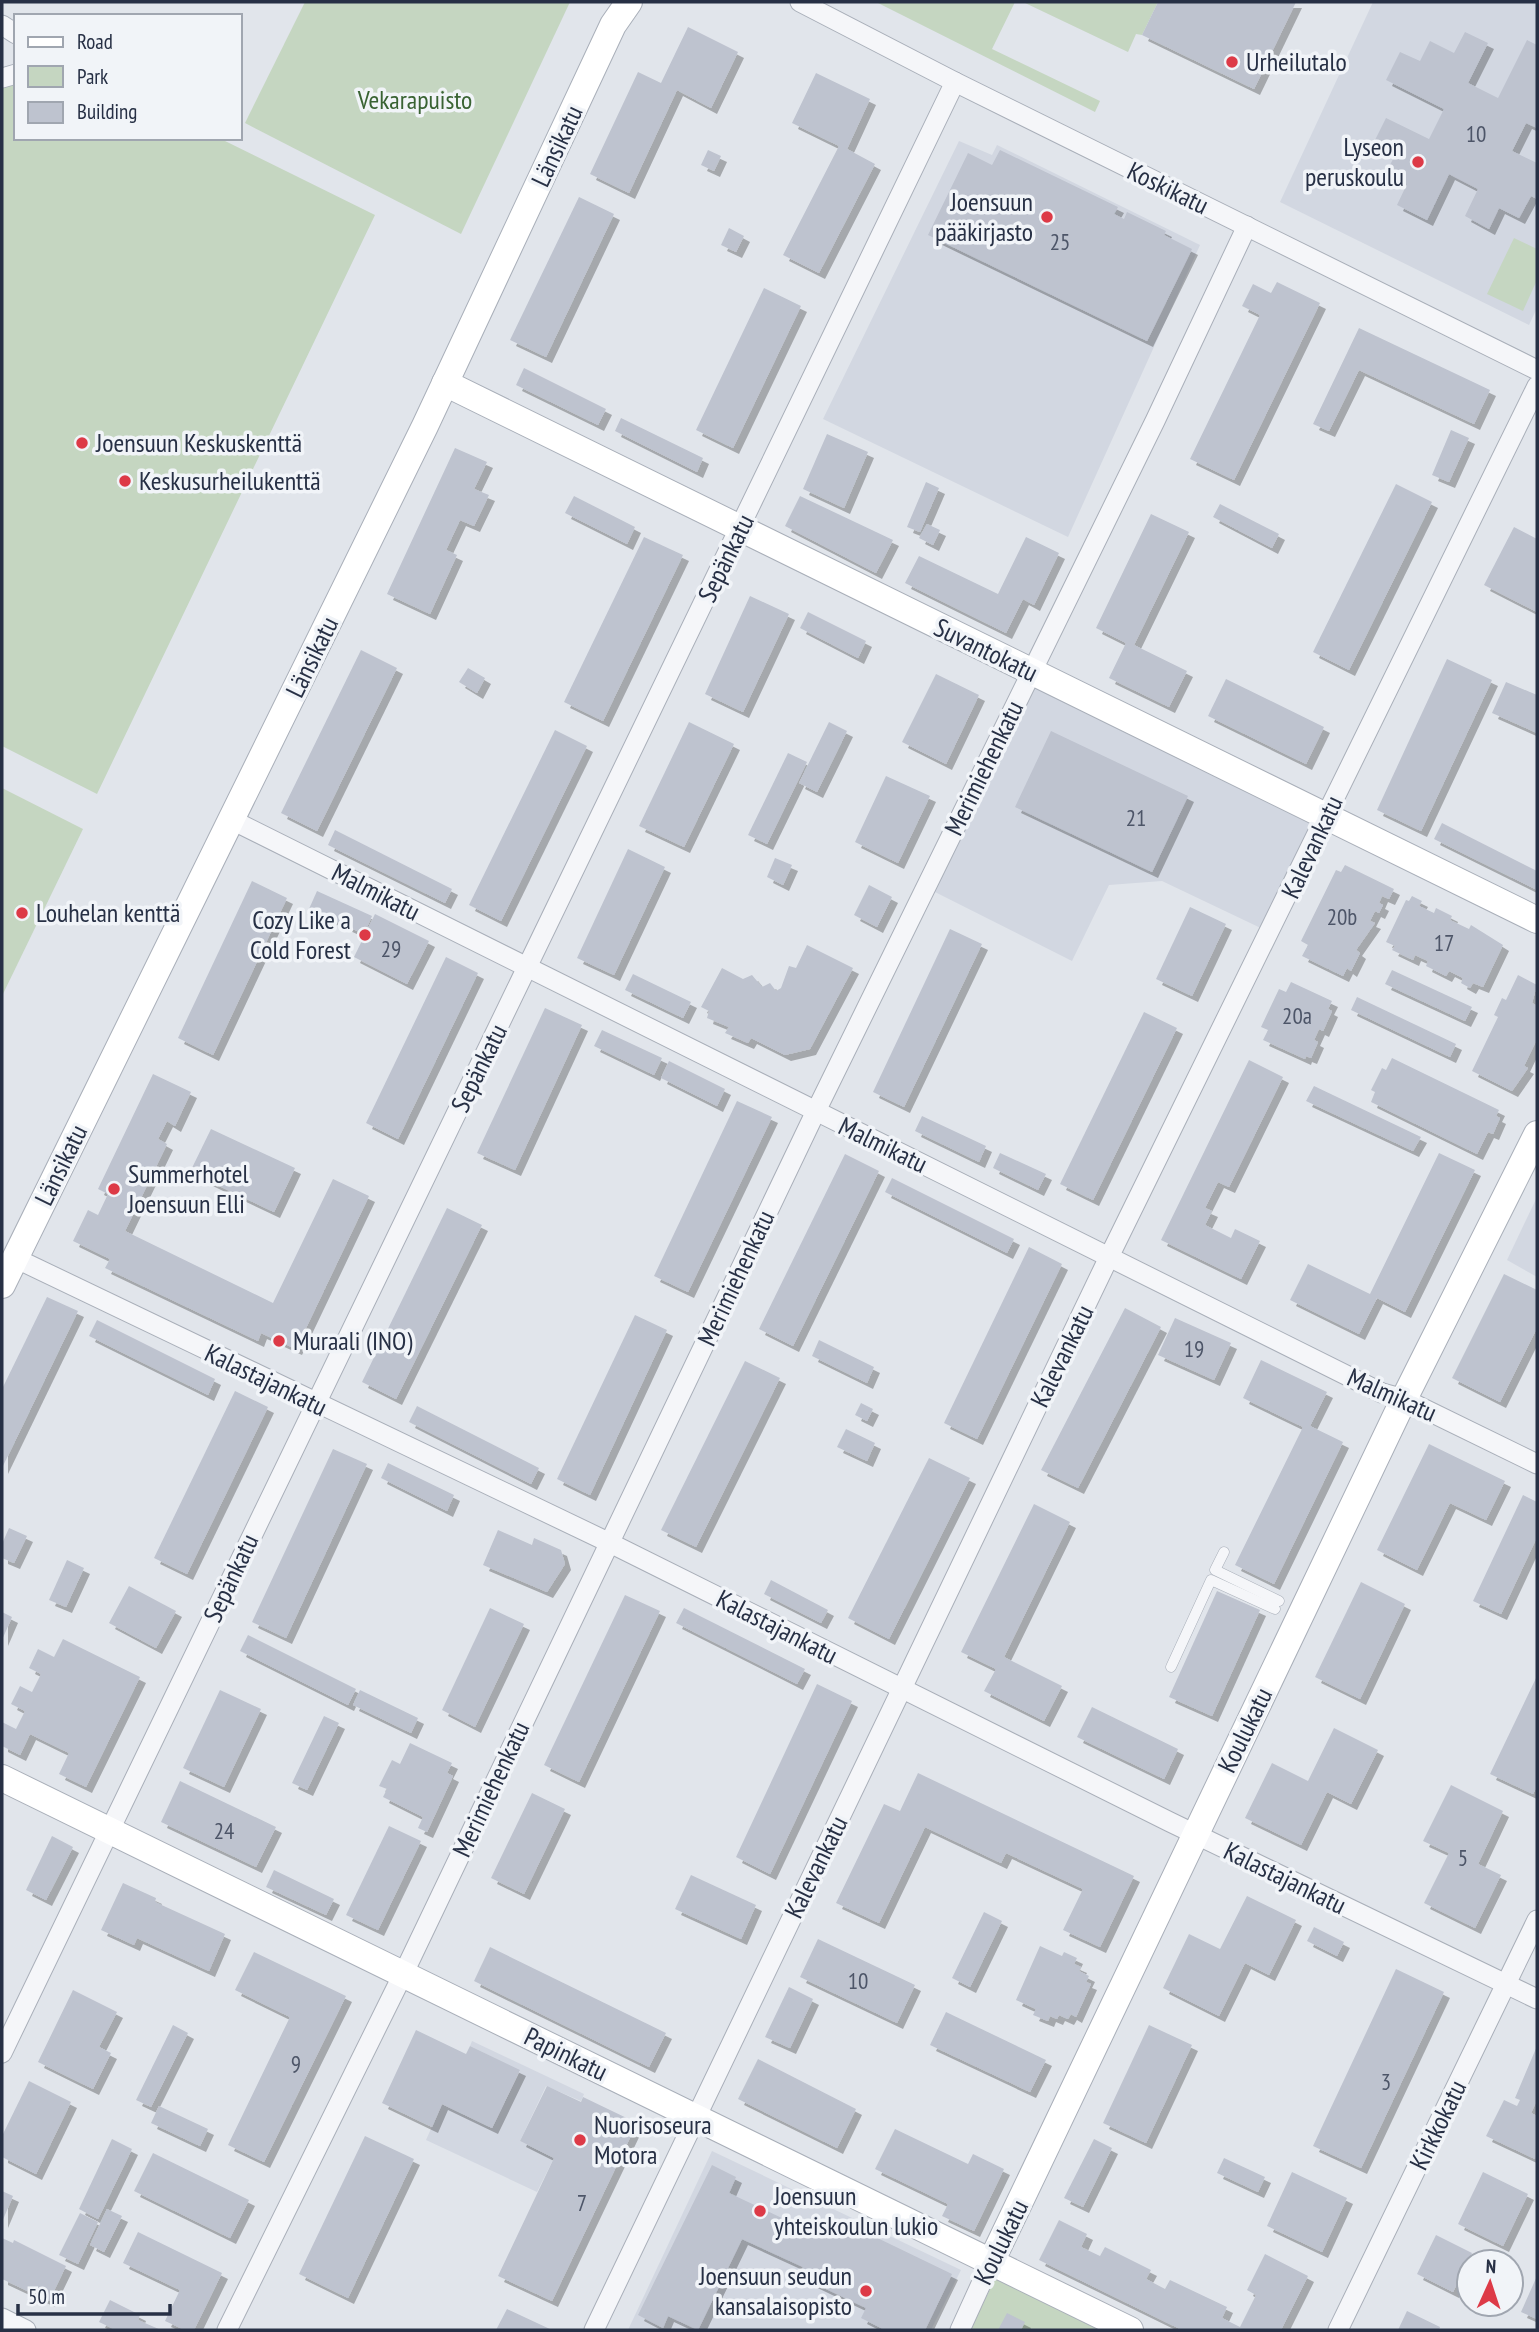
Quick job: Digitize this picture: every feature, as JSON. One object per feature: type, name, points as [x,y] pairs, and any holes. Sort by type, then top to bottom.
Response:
[{"type":"street","name":"Länsikatu","points":[[2,1285],[8,1255],[232,820],[445,383],[614,13],[629,2]]},
{"type":"street","name":"Koskikatu","points":[[800,2],[955,82],[1537,370]]},
{"type":"street","name":"Sepänkatu","points":[[2,2053],[955,82]]},
{"type":"street","name":"Merimiehenkatu","points":[[228,2330],[402,1975],[816,1111],[1247,226]]},
{"type":"street","name":"Suvantokatu","points":[[445,383],[1031,673],[1328,816],[1534,922]]},
{"type":"street","name":"Kalevankatu","points":[[594,2330],[1109,1257],[1537,386]]},
{"type":"street","name":"Malmikatu","points":[[232,820],[1382,1393],[1404,1399],[1537,1464]]},
{"type":"street","name":"Koulukatu","points":[[960,2330],[1404,1399],[1537,1134]]},
{"type":"street","name":"Kalastajankatu","points":[[8,1255],[610,1543],[1195,1834],[1537,1999]]},
{"type":"street","name":"Papinkatu","points":[[2,1778],[1130,2330]]},
{"type":"street","name":"Kirkkokatu","points":[[1338,2330],[1537,1920]]},
{"type":"street","points":[[2,2318],[26,2330]]},
{"type":"lane","points":[[1171,1667],[1211,1580],[1277,1605],[1215,1570],[1224,1552]]},
{"type":"shaded area","name":"Lyseon peruskoulu","points":[[1373,2],[1537,2],[1537,308],[1529,325],[1280,202]]},
{"type":"shaded area","points":[[959,141],[992,155],[997,145],[1200,245],[1068,537],[823,419]]},
{"type":"shaded area","points":[[1032,676],[1321,819],[1267,931],[1162,881],[1109,885],[1072,961],[929,889]]},
{"type":"shaded area","points":[[1537,1197],[1537,1277],[1507,1260]]},
{"type":"shaded area","points":[[472,2041],[584,2094],[581,2101],[546,2086],[520,2141],[554,2158],[537,2192],[426,2140],[442,2104],[492,2128],[520,2071],[470,2046]]},
{"type":"shaded area","name":"Joensuun yhteiskoulun lukio","points":[[712,2151],[961,2270],[931,2330],[628,2330]]},
{"type":"green space","name":"Vekarapuisto","points":[[305,2],[570,2],[461,234],[245,123]]},
{"type":"green space","points":[[876,2],[1015,2],[992,49],[1100,101],[1095,112]]},
{"type":"green space","points":[[1023,2],[1158,2],[1142,35],[1136,34],[1128,52]]},
{"type":"green space","name":"Keskusurheilukenttä","points":[[14,75],[14,140],[223,140],[375,215],[97,794],[2,746],[2,78]]},
{"type":"green space","points":[[1514,238],[1537,249],[1537,280],[1523,311],[1487,294]]},
{"type":"green space","name":"Louhelan kenttä","points":[[2,788],[83,829],[2,996]]},
{"type":"green space","points":[[997,2275],[1108,2330],[970,2330]]},
{"type":"building","name":"Urheilutalo","points":[[1158,2],[1296,2],[1254,89],[1142,35]]},
{"type":"building","points":[[688,27],[738,52],[711,108],[677,90],[629,193],[590,174],[638,72],[661,83]]},
{"type":"building","points":[[1465,32],[1488,43],[1468,83],[1498,98],[1527,40],[1537,45],[1537,128],[1526,123],[1512,151],[1537,163],[1537,199],[1531,196],[1519,218],[1499,208],[1489,229],[1465,216],[1478,189],[1449,174],[1427,220],[1397,205],[1407,184],[1386,173],[1396,153],[1374,142],[1386,118],[1429,139],[1444,109],[1386,80],[1400,52],[1420,61],[1430,41],[1454,53]]},
{"type":"building","points":[[816,73],[870,99],[847,149],[875,164],[819,273],[783,255],[839,146],[792,123]]},
{"type":"building","points":[[708,150],[721,156],[714,171],[701,165]]},
{"type":"building","points":[[1000,150],[1118,207],[1114,214],[1124,219],[1127,212],[1166,231],[1164,235],[1192,249],[1147,341],[928,235],[968,153],[992,165]]},
{"type":"building","points":[[579,197],[614,214],[546,357],[510,340]]},
{"type":"building","points":[[729,228],[744,236],[736,252],[721,245]]},
{"type":"building","points":[[1277,282],[1320,303],[1234,480],[1190,459],[1260,315],[1242,306],[1253,284],[1271,293]]},
{"type":"building","points":[[764,288],[801,306],[733,448],[696,430]]},
{"type":"building","points":[[1359,328],[1490,390],[1474,424],[1359,370],[1329,431],[1313,424]]},
{"type":"building","points":[[524,368],[606,409],[598,425],[516,385]]},
{"type":"building","points":[[621,418],[703,458],[697,472],[615,431]]},
{"type":"building","points":[[1451,430],[1469,438],[1449,482],[1432,475]]},
{"type":"building","points":[[827,434],[868,452],[844,508],[803,489]]},
{"type":"building","points":[[455,448],[487,462],[474,489],[489,495],[474,526],[460,520],[446,550],[457,555],[430,614],[387,594]]},
{"type":"building","points":[[926,482],[939,488],[920,532],[907,527]]},
{"type":"building","points":[[1396,484],[1432,502],[1349,670],[1313,652]]},
{"type":"building","points":[[574,496],[635,527],[627,544],[565,513]]},
{"type":"building","points":[[800,496],[893,540],[876,573],[785,526]]},
{"type":"building","points":[[1220,504],[1279,534],[1272,548],[1213,517]]},
{"type":"building","points":[[1151,514],[1189,532],[1134,645],[1187,671],[1169,707],[1109,678],[1126,643],[1096,628]]},
{"type":"building","points":[[927,524],[940,530],[933,545],[919,538]]},
{"type":"building","points":[[1514,527],[1537,539],[1537,612],[1484,585]]},
{"type":"building","points":[[644,537],[683,555],[603,721],[564,702]]},
{"type":"building","points":[[1026,537],[1059,553],[1034,605],[1023,599],[1006,633],[905,583],[919,556],[998,594]]},
{"type":"building","points":[[750,596],[789,614],[743,712],[705,694]]},
{"type":"building","points":[[808,612],[866,641],[858,658],[800,628]]},
{"type":"building","points":[[361,650],[397,668],[317,831],[281,813]]},
{"type":"building","points":[[1447,659],[1492,680],[1421,831],[1377,810]]},
{"type":"building","points":[[468,668],[485,678],[477,693],[459,682]]},
{"type":"building","points":[[936,674],[979,695],[946,764],[902,742]]},
{"type":"building","points":[[1226,679],[1324,727],[1306,764],[1208,716]]},
{"type":"building","points":[[1506,682],[1537,695],[1537,733],[1492,713]]},
{"type":"building","points":[[689,722],[734,744],[684,847],[639,826]]},
{"type":"building","points":[[829,722],[847,731],[817,792],[799,783]]},
{"type":"building","points":[[555,730],[587,746],[501,921],[469,905]]},
{"type":"building","points":[[1051,731],[1188,796],[1152,872],[1015,807]]},
{"type":"building","points":[[788,753],[807,762],[767,844],[748,835]]},
{"type":"building","points":[[886,776],[930,796],[898,863],[855,842]]},
{"type":"building","points":[[1442,823],[1537,871],[1537,890],[1434,839]]},
{"type":"building","points":[[335,830],[452,889],[445,903],[328,845]]},
{"type":"building","points":[[628,849],[665,867],[614,975],[577,958]]},
{"type":"building","points":[[775,858],[792,865],[783,885],[767,877]]},
{"type":"building","points":[[1345,865],[1394,889],[1389,899],[1382,896],[1379,903],[1383,905],[1379,913],[1375,911],[1370,921],[1375,923],[1356,950],[1360,953],[1351,971],[1347,968],[1343,976],[1302,956],[1308,945],[1301,941],[1336,870],[1341,872]]},
{"type":"building","points":[[252,881],[287,898],[213,1055],[178,1038]]},
{"type":"building","points":[[869,885],[892,897],[877,927],[854,915]]},
{"type":"building","points":[[317,891],[372,916],[364,934],[309,909]]},
{"type":"building","points":[[1412,896],[1422,901],[1419,906],[1434,913],[1436,908],[1452,916],[1450,920],[1469,929],[1471,925],[1503,945],[1483,987],[1473,983],[1470,988],[1461,983],[1463,978],[1449,971],[1446,976],[1426,966],[1428,961],[1415,955],[1413,960],[1392,950],[1395,946],[1386,942],[1406,900],[1409,901]]},
{"type":"building","points":[[1190,907],[1226,924],[1192,996],[1156,979]]},
{"type":"building","points":[[375,914],[429,941],[407,984],[354,957]]},
{"type":"building","points":[[950,929],[982,944],[904,1107],[873,1092]]},
{"type":"building","points":[[807,945],[853,968],[810,1049],[785,1055],[751,1038],[748,1043],[725,1033],[729,1027],[707,1018],[709,1011],[701,1007],[722,968],[743,979],[752,975],[762,987],[770,983],[776,991],[781,988],[789,966],[796,968]]},
{"type":"building","points":[[446,957],[478,973],[398,1139],[366,1123]]},
{"type":"building","points":[[1392,970],[1472,1007],[1465,1021],[1385,984]]},
{"type":"building","points":[[633,974],[691,1002],[683,1018],[625,990]]},
{"type":"building","points":[[1518,975],[1537,985],[1532,1003],[1537,1006],[1537,1039],[1524,1066],[1528,1068],[1512,1091],[1472,1071],[1498,1017],[1494,1015],[1502,998],[1506,1000]]},
{"type":"building","points":[[1291,982],[1332,1001],[1328,1009],[1332,1011],[1323,1031],[1319,1029],[1314,1040],[1318,1042],[1311,1058],[1306,1056],[1305,1059],[1263,1040],[1268,1030],[1261,1027],[1279,989],[1286,992]]},
{"type":"building","points":[[1357,997],[1456,1044],[1450,1057],[1351,1010]]},
{"type":"building","points":[[545,1008],[582,1025],[515,1170],[477,1153]]},
{"type":"building","points":[[1144,1012],[1177,1028],[1093,1200],[1060,1184]]},
{"type":"building","points":[[602,1030],[662,1058],[654,1075],[594,1046]]},
{"type":"building","points":[[1392,1058],[1499,1110],[1496,1116],[1500,1118],[1493,1134],[1488,1132],[1477,1154],[1371,1102],[1375,1092],[1371,1090],[1382,1068],[1386,1070]]},
{"type":"building","points":[[1249,1060],[1283,1077],[1229,1187],[1218,1182],[1205,1208],[1212,1211],[1205,1225],[1231,1238],[1235,1229],[1260,1241],[1241,1279],[1161,1240]]},
{"type":"building","points":[[669,1061],[725,1089],[717,1106],[661,1078]]},
{"type":"building","points":[[153,1074],[191,1092],[175,1126],[167,1121],[158,1139],[167,1144],[125,1231],[273,1303],[333,1179],[369,1196],[296,1349],[261,1333],[258,1341],[105,1268],[110,1259],[73,1241],[88,1210],[98,1215],[108,1194],[98,1189]]},
{"type":"building","points":[[1314,1086],[1421,1137],[1413,1151],[1306,1101]]},
{"type":"building","points":[[737,1101],[772,1117],[688,1292],[654,1276]]},
{"type":"building","points":[[922,1116],[986,1146],[979,1162],[915,1131]]},
{"type":"building","points":[[211,1129],[295,1168],[274,1212],[190,1172]]},
{"type":"building","points":[[1000,1153],[1046,1174],[1038,1190],[993,1168]]},
{"type":"building","points":[[1439,1153],[1475,1170],[1405,1312],[1377,1298],[1359,1334],[1290,1300],[1308,1264],[1370,1294]]},
{"type":"building","points":[[845,1154],[879,1171],[793,1346],[759,1329]]},
{"type":"building","points":[[892,1178],[1014,1239],[1007,1253],[885,1192]]},
{"type":"building","points":[[447,1208],[482,1225],[396,1399],[362,1382]]},
{"type":"building","points":[[1029,1247],[1062,1264],[977,1439],[944,1423]]},
{"type":"building","points":[[1504,1274],[1537,1290],[1537,1328],[1500,1402],[1452,1378]]},
{"type":"building","points":[[47,1297],[78,1311],[2,1468],[2,1389]]},
{"type":"building","points":[[1125,1308],[1161,1327],[1078,1488],[1041,1470]]},
{"type":"building","points":[[635,1315],[667,1330],[590,1495],[557,1479]]},
{"type":"building","points":[[1175,1318],[1231,1343],[1214,1380],[1158,1355]]},
{"type":"building","points":[[97,1320],[215,1379],[208,1395],[89,1336]]},
{"type":"building","points":[[819,1340],[874,1367],[867,1383],[812,1356]]},
{"type":"building","points":[[1261,1360],[1327,1392],[1310,1426],[1343,1442],[1274,1584],[1235,1565],[1303,1427],[1243,1398]]},
{"type":"building","points":[[745,1361],[780,1378],[696,1547],[661,1530]]},
{"type":"building","points":[[235,1391],[268,1407],[187,1574],[154,1558]]},
{"type":"building","points":[[861,1403],[873,1409],[867,1421],[855,1415]]},
{"type":"building","points":[[417,1406],[539,1468],[531,1484],[409,1422]]},
{"type":"building","points":[[846,1429],[875,1443],[867,1461],[837,1447]]},
{"type":"building","points":[[1429,1444],[1505,1481],[1486,1520],[1450,1503],[1417,1570],[1377,1550]]},
{"type":"building","points":[[333,1449],[367,1464],[286,1638],[252,1622]]},
{"type":"building","points":[[929,1458],[970,1478],[889,1639],[848,1618]]},
{"type":"building","points":[[388,1463],[454,1495],[447,1511],[381,1478]]},
{"type":"building","points":[[1523,1495],[1537,1502],[1537,1537],[1501,1614],[1473,1601]]},
{"type":"building","points":[[1034,1504],[1070,1522],[1004,1657],[1062,1686],[1044,1721],[984,1691],[996,1669],[961,1652]]},
{"type":"building","points":[[9,1528],[27,1536],[14,1563],[2,1558],[2,1544]]},
{"type":"building","points":[[498,1530],[532,1545],[534,1538],[561,1550],[565,1564],[547,1592],[483,1565]]},
{"type":"building","points":[[67,1560],[84,1568],[66,1607],[49,1600]]},
{"type":"building","points":[[771,1580],[828,1610],[821,1623],[764,1594]]},
{"type":"building","points":[[1361,1582],[1405,1604],[1360,1699],[1315,1677]]},
{"type":"building","points":[[129,1586],[176,1611],[156,1648],[109,1623]]},
{"type":"building","points":[[1217,1591],[1260,1610],[1212,1716],[1169,1697]]},
{"type":"building","points":[[625,1595],[660,1611],[579,1782],[544,1765]]},
{"type":"building","points":[[490,1608],[524,1624],[475,1727],[442,1710]]},
{"type":"building","points":[[684,1608],[805,1669],[797,1684],[676,1623]]},
{"type":"building","points":[[2,1612],[12,1617],[2,1640]]},
{"type":"building","points":[[248,1635],[356,1689],[348,1705],[240,1651]]},
{"type":"building","points":[[63,1639],[140,1677],[86,1787],[59,1774],[69,1753],[30,1734],[20,1755],[2,1746],[2,1722],[16,1729],[25,1711],[11,1704],[20,1686],[32,1692],[41,1674],[29,1668],[38,1649],[54,1657]]},
{"type":"building","points":[[1537,1676],[1537,1786],[1533,1794],[1490,1774]]},
{"type":"building","points":[[817,1684],[852,1701],[770,1874],[736,1857]]},
{"type":"building","points":[[220,1690],[261,1709],[224,1787],[183,1768]]},
{"type":"building","points":[[360,1690],[418,1718],[411,1733],[353,1705]]},
{"type":"building","points":[[1092,1707],[1178,1749],[1164,1779],[1077,1737]]},
{"type":"building","points":[[324,1716],[339,1723],[307,1790],[292,1783]]},
{"type":"building","points":[[1334,1728],[1378,1750],[1351,1804],[1327,1792],[1301,1845],[1245,1818],[1272,1763],[1308,1781]]},
{"type":"building","points":[[410,1743],[452,1763],[447,1773],[453,1776],[427,1832],[418,1828],[423,1817],[383,1797],[387,1789],[379,1786],[392,1760],[400,1764]]},
{"type":"building","points":[[918,1773],[1134,1876],[1100,1947],[1063,1930],[1083,1889],[1006,1853],[1001,1863],[925,1827],[879,1923],[836,1903],[884,1804],[900,1811]]},
{"type":"building","points":[[180,1781],[276,1827],[256,1867],[161,1822]]},
{"type":"building","points":[[1451,1785],[1503,1811],[1478,1864],[1501,1875],[1475,1928],[1424,1903],[1449,1853],[1423,1841]]},
{"type":"building","points":[[532,1793],[565,1809],[524,1894],[491,1878]]},
{"type":"building","points":[[389,1826],[421,1841],[378,1930],[346,1915]]},
{"type":"building","points":[[52,1836],[73,1847],[46,1900],[26,1890]]},
{"type":"building","points":[[274,1870],[334,1899],[326,1915],[266,1887]]},
{"type":"building","points":[[691,1875],[756,1905],[741,1939],[675,1909]]},
{"type":"building","points":[[123,1883],[156,1898],[155,1902],[225,1934],[209,1971],[137,1938],[134,1945],[101,1930]]},
{"type":"building","points":[[1247,1896],[1296,1920],[1269,1975],[1245,1963],[1219,2016],[1163,1988],[1189,1934],[1220,1949]]},
{"type":"building","points":[[984,1912],[1002,1921],[970,1987],[952,1978]]},
{"type":"building","points":[[1314,1927],[1344,1942],[1337,1956],[1307,1941]]},
{"type":"building","points":[[818,1939],[915,1985],[897,2023],[800,1977]]},
{"type":"building","points":[[1040,1946],[1062,1956],[1064,1952],[1077,1958],[1074,1964],[1081,1967],[1079,1971],[1089,1976],[1086,1982],[1091,1984],[1076,2017],[1071,2014],[1068,2019],[1059,2015],[1057,2019],[1050,2016],[1048,2021],[1033,2015],[1036,2009],[1016,2000]]},
{"type":"building","points":[[490,1947],[666,2033],[649,2067],[474,1981]]},
{"type":"building","points":[[254,1952],[346,1996],[264,2162],[228,2145],[290,2017],[235,1990]]},
{"type":"building","points":[[1396,1969],[1444,1992],[1361,2168],[1313,2146]]},
{"type":"building","points":[[789,1987],[813,1999],[790,2048],[765,2037]]},
{"type":"building","points":[[73,1990],[117,2012],[99,2047],[111,2053],[93,2089],[38,2062]]},
{"type":"building","points":[[946,2012],[1046,2060],[1030,2092],[930,2045]]},
{"type":"building","points":[[173,2025],[188,2033],[151,2107],[136,2100]]},
{"type":"building","points":[[1149,2025],[1192,2045],[1146,2143],[1103,2123]]},
{"type":"building","points":[[416,2030],[466,2054],[470,2046],[520,2070],[492,2128],[442,2104],[432,2127],[382,2103]]},
{"type":"building","points":[[1537,2046],[1537,2100],[1531,2113],[1537,2116],[1535,2159],[1486,2136],[1504,2100],[1517,2106],[1520,2100],[1515,2098]]},
{"type":"building","points":[[758,2059],[856,2109],[837,2148],[738,2099]]},
{"type":"building","points":[[29,2081],[71,2102],[36,2174],[2,2157],[2,2136]]},
{"type":"building","points":[[547,2086],[581,2102],[583,2097],[637,2123],[552,2301],[498,2276],[554,2158],[520,2141]]},
{"type":"building","points":[[159,2106],[208,2129],[200,2146],[151,2123]]},
{"type":"building","points":[[895,2129],[968,2164],[973,2154],[1004,2169],[974,2231],[942,2216],[948,2204],[875,2169]]},
{"type":"building","points":[[365,2136],[414,2159],[348,2298],[299,2274]]},
{"type":"building","points":[[112,2139],[132,2149],[98,2219],[79,2209]]},
{"type":"building","points":[[1094,2139],[1112,2148],[1083,2207],[1064,2198]]},
{"type":"building","points":[[153,2153],[249,2200],[230,2238],[134,2191]]},
{"type":"building","points":[[1224,2158],[1265,2177],[1258,2192],[1217,2173]]},
{"type":"building","points":[[712,2165],[736,2177],[729,2193],[826,2239],[836,2218],[952,2274],[925,2330],[885,2330],[861,2318],[866,2308],[799,2276],[803,2267],[742,2239],[698,2330],[668,2316],[663,2328],[638,2315]]},
{"type":"building","points":[[1292,2172],[1347,2198],[1322,2252],[1267,2226]]},
{"type":"building","points":[[1483,2172],[1528,2194],[1503,2246],[1458,2224]]},
{"type":"building","points":[[2,2191],[13,2196],[2,2222]]},
{"type":"building","points":[[107,2209],[122,2216],[104,2252],[90,2245]]},
{"type":"building","points":[[80,2213],[98,2222],[78,2264],[59,2255]]},
{"type":"building","points":[[1059,2220],[1087,2234],[1081,2247],[1100,2256],[1105,2247],[1151,2270],[1146,2279],[1165,2289],[1170,2280],[1227,2307],[1222,2318],[1240,2327],[1256,2295],[1247,2290],[1265,2254],[1308,2276],[1281,2330],[1182,2330],[1039,2260]]},
{"type":"building","points":[[138,2232],[222,2273],[194,2330],[185,2330],[165,2321],[180,2290],[123,2263]]},
{"type":"building","points":[[1436,2235],[1462,2248],[1455,2248],[1453,2292],[1417,2274]]},
{"type":"building","points":[[2,2238],[13,2243],[14,2240],[66,2266],[49,2301],[2,2279]]},
{"type":"building","points":[[1537,2276],[1537,2319],[1525,2314],[1525,2303]]},
{"type":"building","points":[[110,2300],[140,2315],[138,2320],[161,2330],[116,2330],[99,2322]]},
{"type":"building","points":[[507,2309],[552,2330],[496,2330]]},
{"type":"building","points":[[1407,2311],[1440,2327],[1439,2330],[1398,2330]]},
{"type":"building","points":[[1007,2313],[1025,2322],[1021,2330],[998,2330]]},
{"type":"place","name":"Urheilutalo","points":[[1232,62]]},
{"type":"place","name":"Lyseon peruskoulu","points":[[1418,162]]},
{"type":"place","name":"Joensuun pääkirjasto","points":[[1047,217]]},
{"type":"place","name":"Joensuun Keskuskenttä","points":[[82,443]]},
{"type":"place","name":"Keskusurheilukenttä","points":[[125,481]]},
{"type":"place","name":"Louhelan kenttä","points":[[22,913]]},
{"type":"place","name":"Cozy Like a Cold Forest","points":[[365,935]]},
{"type":"place","name":"Summerhotel Joensuun Elli","points":[[114,1189]]},
{"type":"place","name":"Muraali (INO)","points":[[279,1341]]},
{"type":"place","name":"Nuorisoseura Motora","points":[[580,2140]]},
{"type":"place","name":"Joensuun yhteiskoulun lukio","points":[[760,2211]]},
{"type":"place","name":"Joensuun seudun kansalaisopisto","points":[[866,2291]]}]
